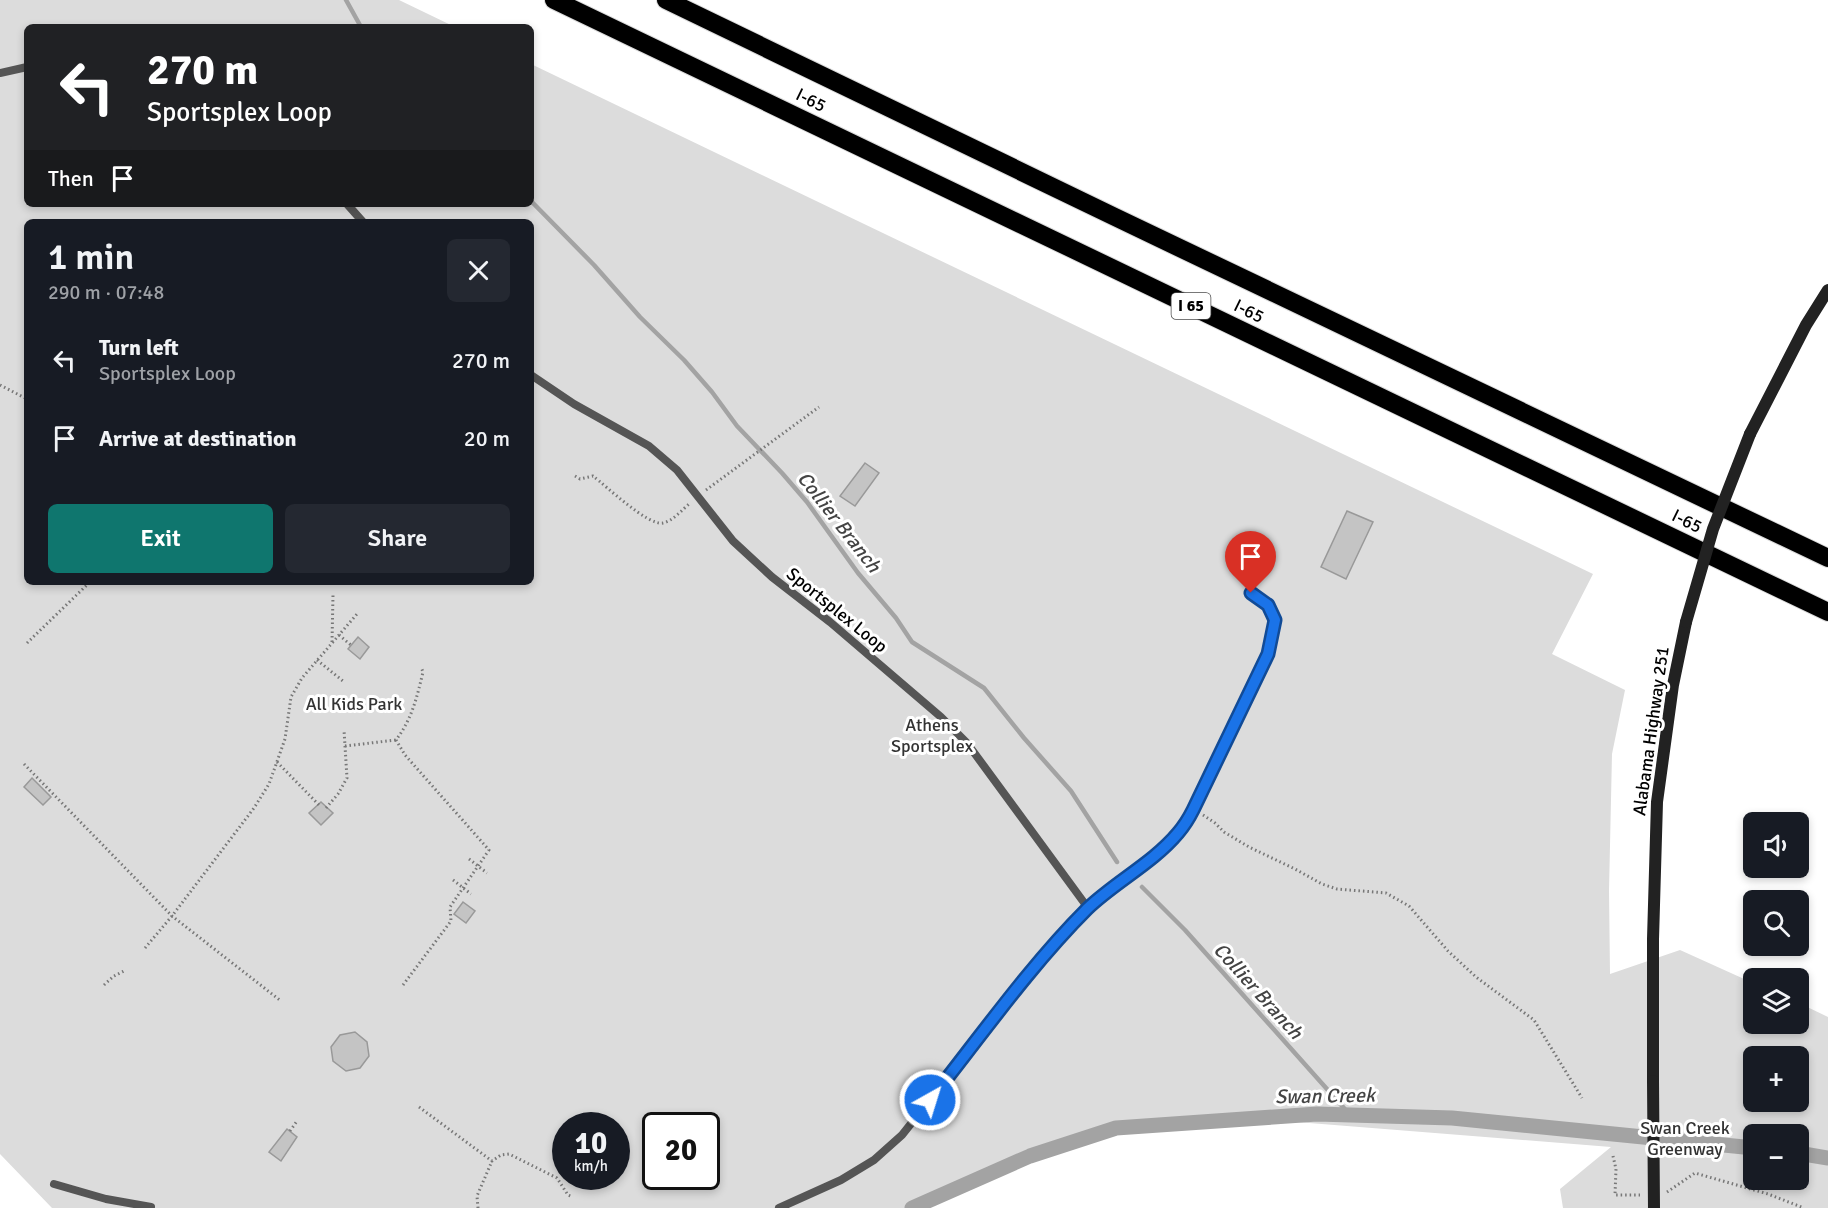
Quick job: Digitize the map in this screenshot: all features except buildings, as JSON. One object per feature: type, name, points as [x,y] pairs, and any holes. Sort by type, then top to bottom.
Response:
[{"type":"highway","name":"I-65","points":[[554,0],[1828,612]]},
{"type":"highway","points":[[666,0],[1828,558]]},
{"type":"main road","name":"Alabama Highway 251","points":[[1654,1208],[1653,939],[1657,802],[1672,685],[1686,622],[1713,529],[1750,434],[1806,325],[1828,290]]},
{"type":"lane","points":[[0,73],[24,68]]},
{"type":"lane","points":[[350,207],[360,219]]},
{"type":"lane","name":"Sportsplex Loop","points":[[534,377],[574,404],[649,446],[677,470],[733,540],[772,577],[830,622],[941,717],[967,743],[1088,908]]},
{"type":"lane","points":[[779,1208],[841,1180],[874,1160],[902,1136],[1038,964],[1088,908],[1151,858],[1178,833],[1193,810],[1268,654],[1275,620],[1268,605],[1251,593]]},
{"type":"lane","points":[[54,1184],[106,1199],[151,1208]]},
{"type":"path","points":[[0,385],[24,397]]},
{"type":"path","points":[[706,490],[819,407]]},
{"type":"path","points":[[575,476],[579,479],[593,476],[641,514],[661,524],[668,522],[692,502]]},
{"type":"path","points":[[27,643],[87,585]]},
{"type":"path","points":[[332,643],[333,595]]},
{"type":"path","points":[[145,948],[254,808],[269,784],[285,740],[291,697],[302,678],[357,615]]},
{"type":"path","points":[[339,635],[352,646]]},
{"type":"path","points":[[317,660],[344,681]]},
{"type":"path","points":[[345,746],[396,740],[413,712],[423,672],[421,667]]},
{"type":"path","points":[[326,808],[338,794],[347,778],[344,730]]},
{"type":"path","points":[[396,740],[405,755],[489,850],[450,907],[451,921],[403,985]]},
{"type":"path","points":[[277,762],[319,805]]},
{"type":"path","points":[[24,764],[172,916],[281,1001]]},
{"type":"path","points":[[1204,815],[1249,847],[1295,868],[1322,884],[1337,889],[1386,893],[1408,906],[1448,951],[1476,977],[1534,1020],[1582,1098]]},
{"type":"path","points":[[469,859],[487,873]]},
{"type":"path","points":[[453,880],[471,894]]},
{"type":"path","points":[[104,985],[124,971]]},
{"type":"path","points":[[419,1107],[492,1161]]},
{"type":"path","points":[[290,1131],[297,1121]]},
{"type":"path","points":[[478,1208],[477,1196],[492,1161],[501,1155],[509,1154],[557,1178],[568,1195],[573,1197]]},
{"type":"path","points":[[1613,1156],[1617,1169],[1615,1195],[1627,1196]]},
{"type":"path","points":[[1666,1194],[1695,1173],[1768,1194],[1804,1208]]},
{"type":"green space","name":"Athens Sportsplex","points":[[0,0],[399,0],[449,24],[24,24],[24,207],[534,207],[534,65],[1593,574],[1552,654],[1625,690],[1612,754],[1610,974],[1680,950],[1743,978],[1743,1034],[1809,1034],[1809,1008],[1828,1017],[1828,1208],[1563,1208],[1560,1189],[1611,1147],[1284,1121],[1186,1121],[1108,1133],[1031,1154],[909,1208],[52,1208],[0,1154]]},
{"type":"waterway","name":"Collier Branch","points":[[346,0],[359,24]]},
{"type":"waterway","name":"Collier Branch","points":[[534,204],[594,265],[640,317],[684,360],[737,426],[782,473],[807,502],[912,642],[984,688],[1071,791],[1117,862]]},
{"type":"waterway","name":"Collier Branch","points":[[1142,887],[1185,930],[1351,1116]]},
{"type":"waterway","name":"Swan Creek","points":[[912,1208],[1030,1156],[1116,1128],[1317,1114],[1452,1118],[1743,1147]]},
{"type":"waterway","name":"Swan Creek","points":[[1809,1155],[1828,1158]]},
{"type":"route","points":[[930,1100],[1038,964],[1077,920],[1088,908],[1151,858],[1178,833],[1193,810],[1268,654],[1275,620],[1268,605],[1251,593]]},
{"type":"park label","name":"All Kids Park","points":[[354,704]]},
{"type":"park label","name":"Swan Creek Greenway","points":[[1685,1138]]}]
